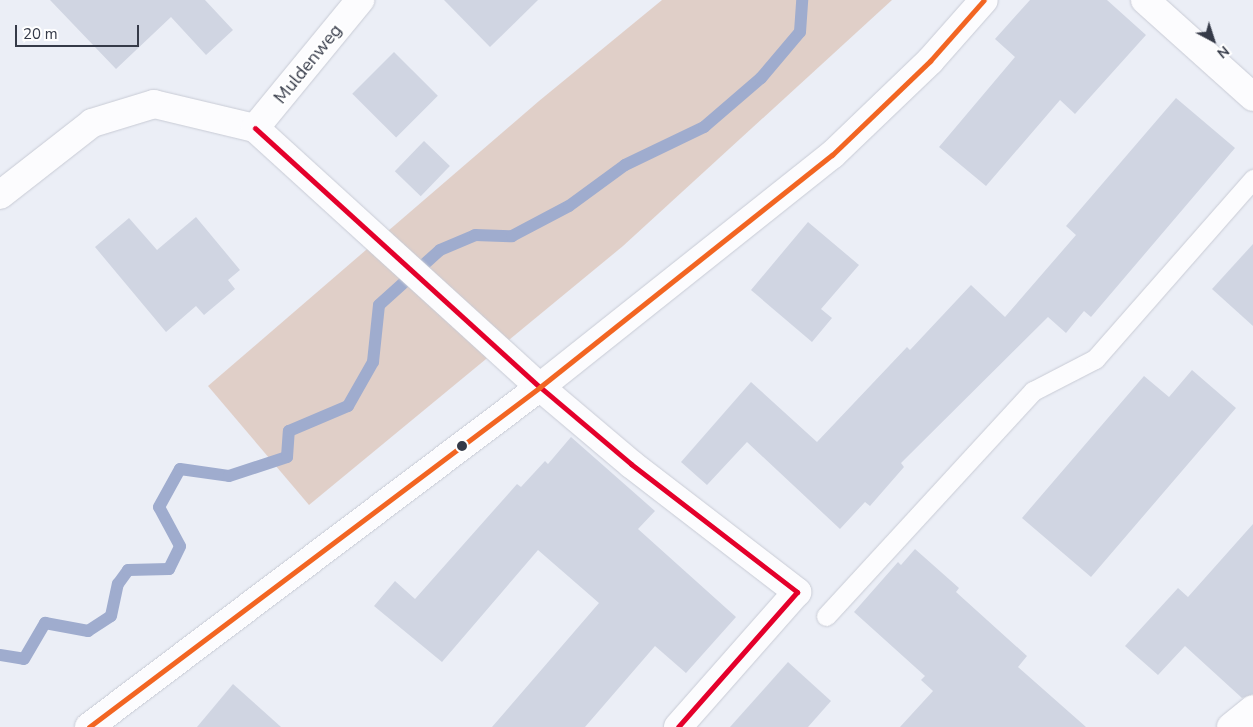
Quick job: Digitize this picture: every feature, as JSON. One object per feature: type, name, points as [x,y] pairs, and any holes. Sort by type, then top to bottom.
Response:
[{"type":"street","name":"Muldenweg","points":[[255,128],[360,0]]},
{"type":"street","points":[[89,727],[540,387],[832,155],[930,61],[984,0]]},
{"type":"street","points":[[1145,0],[1253,97]]},
{"type":"street","points":[[0,195],[92,122],[154,104],[255,128],[428,288],[540,387],[631,464],[797,592],[678,727]]},
{"type":"street","points":[[1231,727],[1253,709]]},
{"type":"lane","points":[[826,616],[1033,391],[1096,359],[1253,179]]},
{"type":"shaded area","points":[[662,0],[892,0],[623,246],[309,505],[208,386],[539,101]]},
{"type":"building","points":[[50,0],[205,0],[233,30],[206,55],[171,17],[116,69]]},
{"type":"building","points":[[444,0],[538,0],[490,47]]},
{"type":"building","points":[[1030,0],[1107,0],[1146,35],[1075,114],[1060,100],[986,186],[939,147],[1015,57],[995,39]]},
{"type":"building","points":[[394,52],[438,96],[396,138],[352,94]]},
{"type":"building","points":[[1176,98],[1235,148],[1091,317],[1084,311],[1066,333],[1048,317],[901,463],[904,467],[870,506],[865,502],[840,529],[747,442],[707,485],[681,462],[751,382],[817,442],[907,347],[910,350],[971,285],[1005,317],[1076,235],[1066,226]]},
{"type":"building","points":[[424,141],[450,166],[421,196],[395,171]]},
{"type":"building","points":[[196,217],[240,270],[228,280],[235,289],[204,315],[196,306],[166,332],[95,247],[129,218],[157,250]]},
{"type":"building","points":[[808,222],[859,265],[821,309],[832,318],[812,342],[751,290]]},
{"type":"building","points":[[1253,244],[1253,326],[1212,289]]},
{"type":"building","points":[[1192,370],[1236,408],[1091,577],[1022,518],[1144,376],[1169,397]]},
{"type":"building","points":[[571,437],[655,511],[638,529],[736,617],[686,673],[655,646],[585,727],[492,727],[599,603],[538,550],[442,662],[374,606],[395,581],[415,599],[517,484],[521,487],[545,461],[548,464]]},
{"type":"building","points":[[1253,524],[1253,694],[1242,698],[1185,646],[1158,675],[1125,646],[1178,588],[1188,597]]},
{"type":"building","points":[[915,549],[959,588],[956,592],[1027,656],[1018,667],[1086,727],[900,727],[933,691],[921,680],[925,676],[854,612],[898,562],[901,565]]},
{"type":"building","points":[[788,662],[831,701],[808,727],[730,727]]},
{"type":"building","points":[[233,684],[281,727],[197,727]]},
{"type":"waterway","points":[[0,655],[24,659],[45,623],[88,631],[111,616],[118,584],[128,570],[169,569],[180,546],[159,507],[180,469],[229,476],[287,457],[289,431],[348,406],[373,362],[379,305],[440,250],[475,235],[512,236],[569,206],[625,165],[704,127],[761,78],[800,32],[802,0]]},
{"type":"transit line","points":[[89,727],[540,387],[832,155],[930,61],[984,0]]},
{"type":"transit line","points":[[255,128],[540,387],[631,464],[797,592],[678,727]]}]
